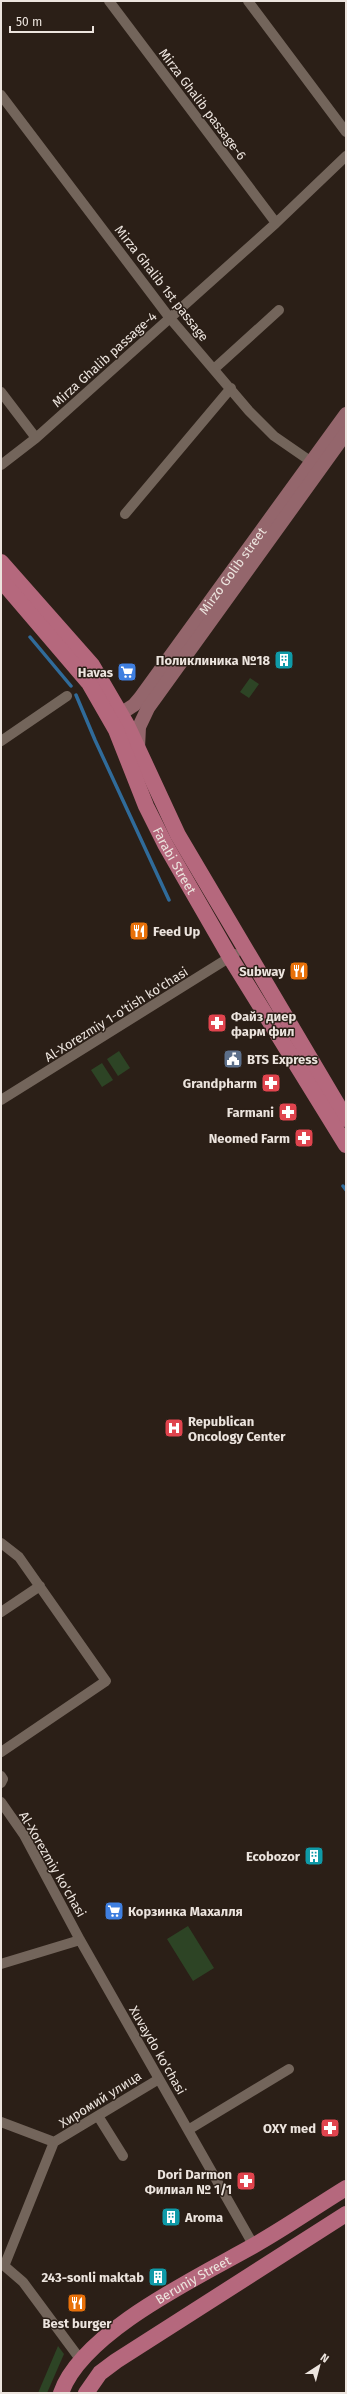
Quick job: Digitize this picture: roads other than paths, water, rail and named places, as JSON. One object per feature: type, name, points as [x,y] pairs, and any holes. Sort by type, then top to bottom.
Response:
[{"type":"main road","name":"Mirzo Golib street","points":[[138,748],[139,727],[146,710],[316,465],[346,414]]},
{"type":"main road","name":"Mirzo Golib street","points":[[119,722],[140,698],[316,465],[346,433]]},
{"type":"main road","name":"Farabi Street","points":[[1,562],[92,665],[119,722],[149,813],[230,957],[346,1146]]},
{"type":"main road","name":"Farabi Street","points":[[1,580],[90,683],[138,748],[178,835],[244,949],[346,1119]]},
{"type":"main road","points":[[119,722],[146,710]]},
{"type":"main road","name":"Beruniy Street","points":[[61,2393],[68,2376],[80,2359],[122,2324],[211,2269],[254,2246],[346,2188]]},
{"type":"main road","name":"Beruniy Street","points":[[86,2393],[100,2373],[116,2360],[346,2214]]},
{"type":"main road","points":[[234,2284],[254,2246],[291,2248]]},
{"type":"street","name":"Mirza Ghalib passage-6","points":[[108,1],[276,223]]},
{"type":"street","points":[[248,1],[346,132]]},
{"type":"street","name":"Mirza Ghalib 1st passage","points":[[1,95],[170,317],[231,388],[258,423],[316,465]]},
{"type":"street","name":"Mirza Ghalib passage-4","points":[[1,465],[36,438],[276,223],[346,156]]},
{"type":"street","points":[[214,369],[279,310]]},
{"type":"street","points":[[125,514],[231,388]]},
{"type":"street","points":[[1,392],[36,438]]},
{"type":"street","points":[[1,741],[67,696]]},
{"type":"street","name":"Al-Xorezmiy 1-o'tish ko'chasi","points":[[1,1100],[244,949]]},
{"type":"street","points":[[1,1543],[19,1557],[106,1681],[1,1752]]},
{"type":"street","points":[[1,1612],[40,1586]]},
{"type":"street","points":[[1,1776],[3,1779],[1,1783]]},
{"type":"street","name":"Al-Xorezmiy ko'chasi","points":[[1,1802],[24,1835],[80,1940]]},
{"type":"street","points":[[1,1964],[80,1940]]},
{"type":"street","name":"Xuvaydo ko'chasi","points":[[80,1940],[254,2246]]},
{"type":"street","points":[[188,2130],[289,2068]]},
{"type":"street","name":"Хиромий улица","points":[[80,2359],[23,2282],[3,2264],[54,2142],[159,2079]]},
{"type":"street","points":[[98,2116],[122,2156]]},
{"type":"street","name":"Хиромий улица","points":[[1,2122],[54,2142]]},
{"type":"waterway","points":[[30,637],[71,686]]},
{"type":"waterway","points":[[76,695],[95,740],[169,900]]},
{"type":"waterway","points":[[343,1186],[346,1190]]},
{"type":"place","name":"Поликлиника №18","points":[[284,660]]},
{"type":"place","name":"Havas","points":[[127,672]]},
{"type":"place","name":"Feed Up","points":[[139,931]]},
{"type":"place","name":"Subway","points":[[299,971]]},
{"type":"place","name":"Файз диер фарм фил","points":[[217,1023]]},
{"type":"place","name":"BTS Express","points":[[233,1059]]},
{"type":"place","name":"Grandpharm","points":[[271,1083]]},
{"type":"place","name":"Farmani","points":[[288,1112]]},
{"type":"place","name":"Neomed Farm","points":[[304,1138]]},
{"type":"place","name":"Republican Oncology Center","points":[[174,1428]]},
{"type":"place","name":"Ecobozor","points":[[314,1856]]},
{"type":"place","name":"Корзинка Махалля","points":[[114,1911]]},
{"type":"place","name":"OXY med","points":[[330,2128]]},
{"type":"place","name":"Dori Darmon Филиал № 1/1","points":[[246,2181]]},
{"type":"place","name":"Aroma","points":[[171,2217]]},
{"type":"place","name":"243-sonli maktab","points":[[158,2277]]},
{"type":"place","name":"Best burger","points":[[77,2303]]}]
